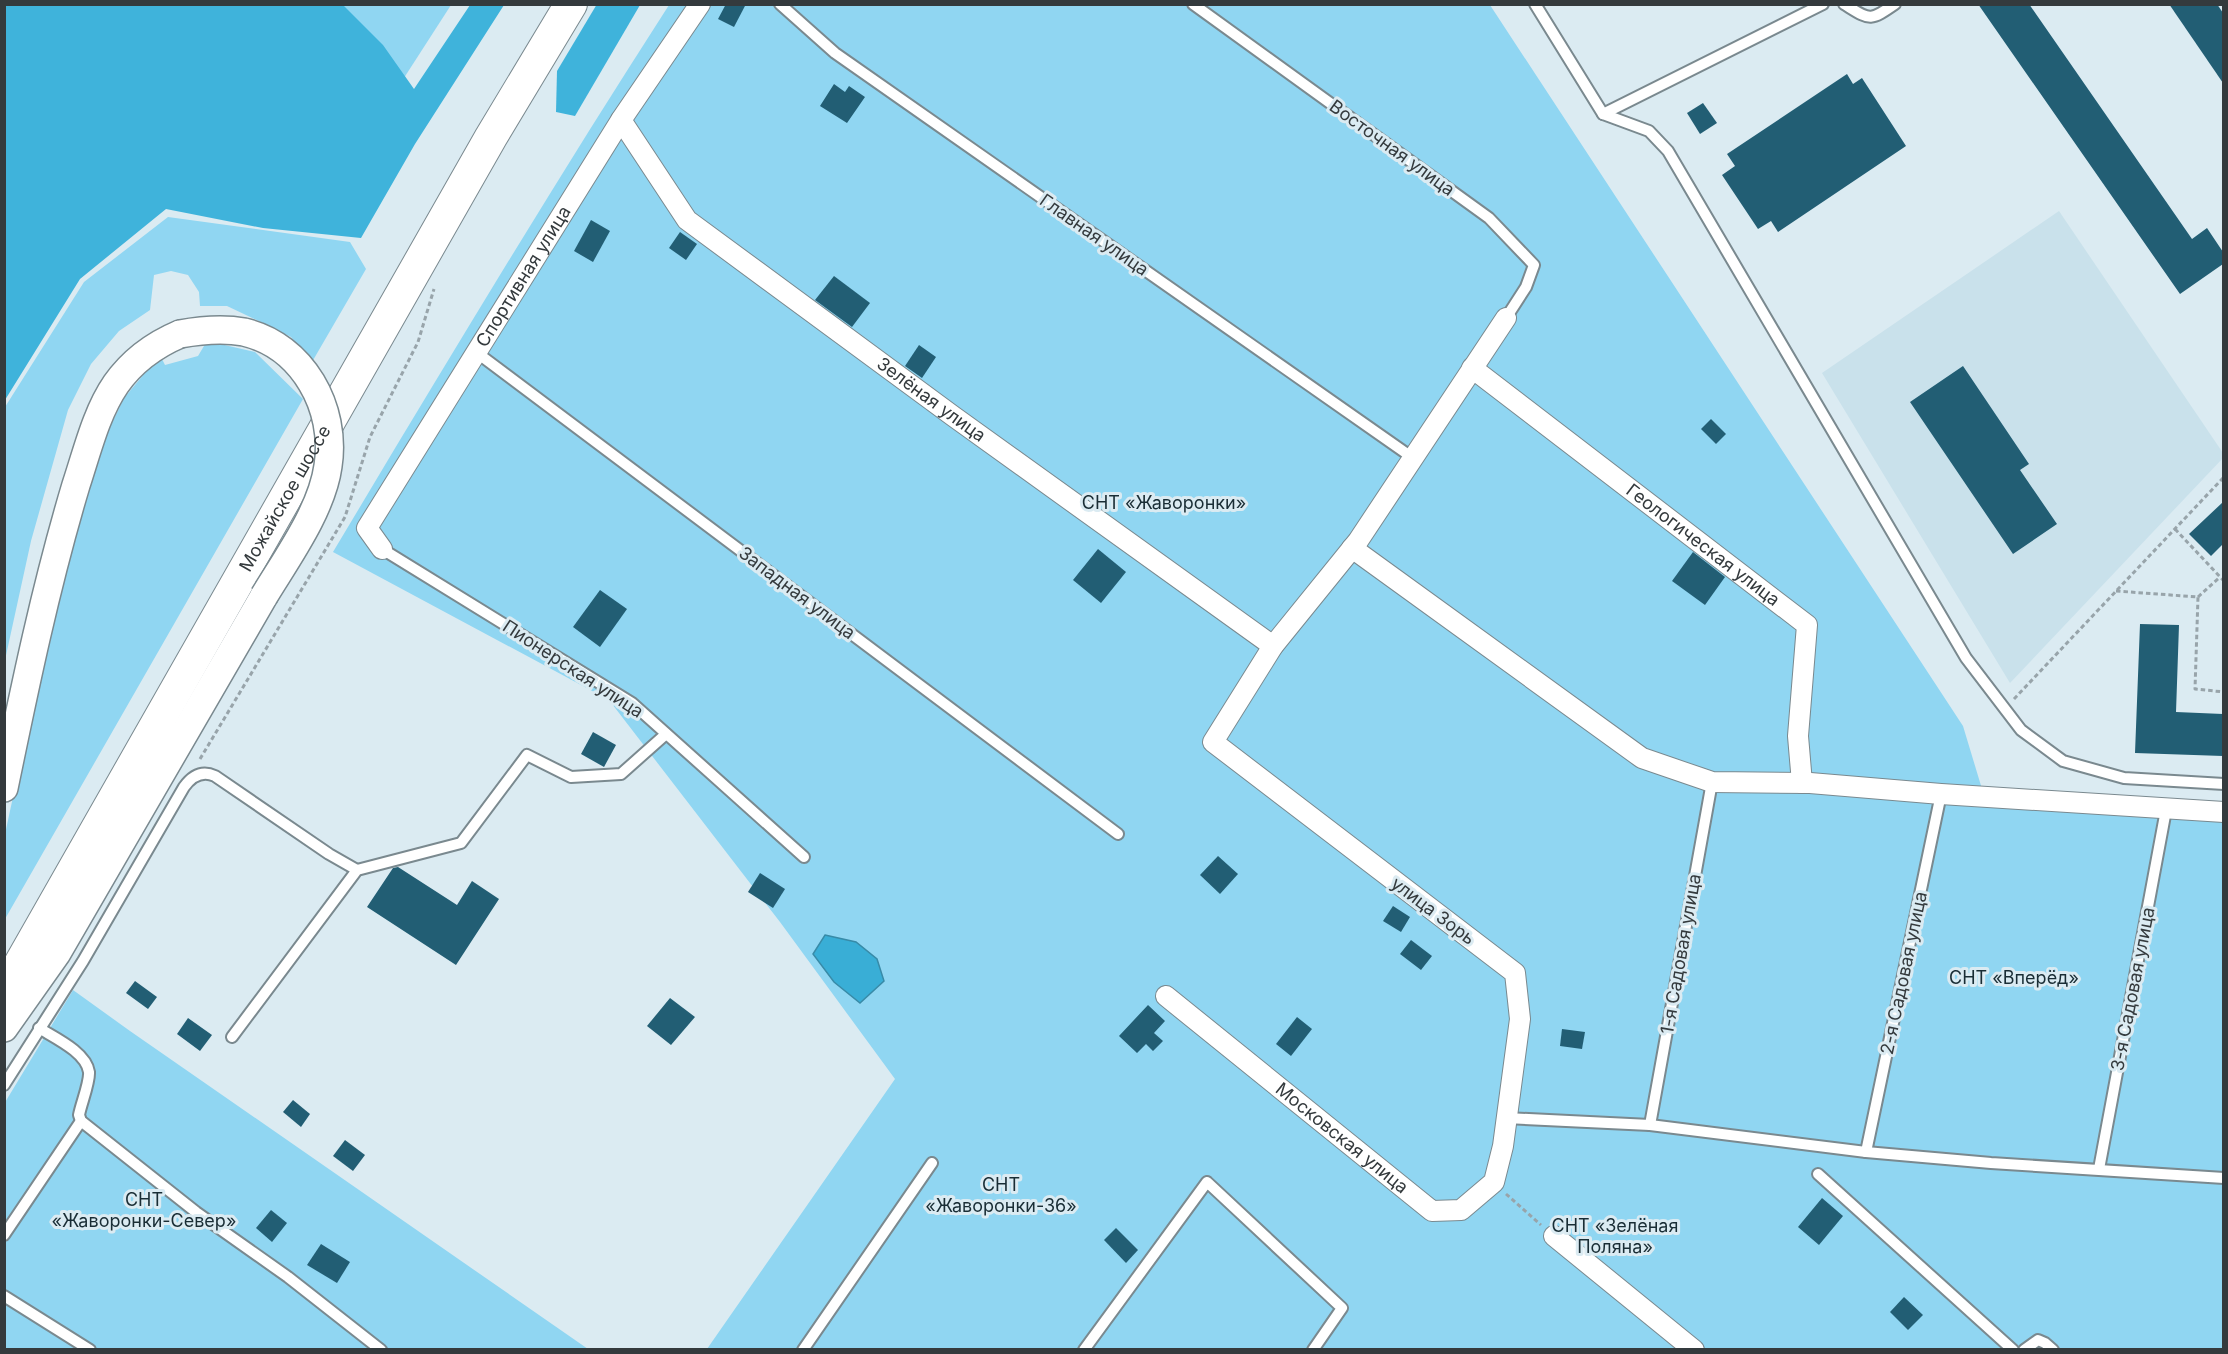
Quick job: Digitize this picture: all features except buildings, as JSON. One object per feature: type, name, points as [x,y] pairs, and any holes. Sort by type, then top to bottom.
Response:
[{"type":"main road","name":"Можайское шоссе","points":[[4,952],[467,138],[547,4]]},
{"type":"main road","name":"Можайское шоссе","points":[[4,992],[491,137],[571,4]]},
{"type":"main road","points":[[4,788],[40,615],[59,541],[87,451],[115,385],[143,354],[159,343],[180,334],[221,329],[244,333],[268,341],[286,353],[305,372],[327,415],[330,440],[328,467],[319,498],[301,533],[57,953],[4,1028]]},
{"type":"street","name":"Спортивная улица","points":[[382,549],[367,528],[621,120],[700,4]]},
{"type":"street","name":"Зелёная улица","points":[[621,120],[687,220],[1273,646]]},
{"type":"street","points":[[1273,646],[1352,548],[1506,318]]},
{"type":"street","name":"Геологическая улица","points":[[1472,368],[1807,625],[1798,736],[1802,783]]},
{"type":"street","points":[[1352,548],[1642,758],[1712,782],[1802,783],[2166,810],[2223,812]]},
{"type":"street","name":"улица Зорь","points":[[1273,646],[1213,742],[1515,973],[1520,1019],[1503,1146],[1494,1182]]},
{"type":"street","name":"Московская улица","points":[[1166,996],[1432,1211],[1461,1210],[1494,1182]]},
{"type":"street","points":[[1554,1236],[1694,1350]]},
{"type":"lane","name":"Главная улица","points":[[780,4],[835,53],[1413,458]]},
{"type":"lane","name":"Восточная улица","points":[[1193,4],[1489,218],[1534,265],[1526,287],[1506,318]]},
{"type":"lane","points":[[1535,4],[1603,114],[1649,131],[1668,151],[1966,658],[2021,730],[2063,761],[2124,778],[2223,784]]},
{"type":"lane","points":[[1603,114],[1823,4]]},
{"type":"lane","points":[[1844,4],[1865,17],[1876,17],[1895,4]]},
{"type":"lane","name":"Западная улица","points":[[476,352],[1118,834]]},
{"type":"lane","name":"Пионерская улица","points":[[382,549],[632,703],[804,857]]},
{"type":"lane","points":[[232,1036],[357,870],[461,843],[527,755],[571,777],[621,774],[666,734]]},
{"type":"lane","points":[[4,1085],[83,961],[184,787],[195,776],[209,773],[329,854],[357,870]]},
{"type":"lane","name":"1-я Садовая улица","points":[[1650,1125],[1712,782]]},
{"type":"lane","name":"2-я Садовая улица","points":[[1866,1152],[1941,794]]},
{"type":"lane","name":"3-я Садовая улица","points":[[2099,1169],[2166,810]]},
{"type":"lane","points":[[39,1028],[75,1052],[85,1062],[89,1073],[79,1115],[81,1121],[196,1212],[288,1277],[381,1350]]},
{"type":"lane","points":[[1506,1118],[1650,1125],[1866,1152],[2223,1179]]},
{"type":"lane","points":[[4,1235],[81,1121]]},
{"type":"lane","points":[[803,1350],[932,1163]]},
{"type":"lane","points":[[1818,1174],[2013,1350]]},
{"type":"lane","points":[[1084,1350],[1207,1182],[1342,1308],[1313,1350]]},
{"type":"lane","points":[[4,1296],[90,1350]]},
{"type":"lane","points":[[2024,1350],[2038,1340],[2053,1350]]},
{"type":"path","points":[[195,776],[198,764],[345,517],[370,437],[418,342],[436,280]]},
{"type":"path","points":[[2005,709],[2223,477]]},
{"type":"path","points":[[2175,529],[2223,581]]},
{"type":"path","points":[[2220,577],[2198,597],[2195,689],[2223,692]]},
{"type":"path","points":[[2115,591],[2198,597]]},
{"type":"path","points":[[1494,1182],[1554,1236]]},
{"type":"shaded area","points":[[5,4],[343,5],[383,45],[414,89],[470,5],[504,5],[415,144],[361,238],[263,228],[166,209],[80,279],[5,400]]},
{"type":"shaded area","points":[[597,4],[640,5],[575,116],[556,112],[557,71]]},
{"type":"shaded area","points":[[2059,211],[2223,453],[2223,458],[2010,683],[1822,373]]},
{"type":"shaded area","points":[[825,935],[856,942],[877,959],[884,981],[860,1003],[834,982],[813,954]]},
{"type":"green space","points":[[286,5],[451,5],[353,157]]},
{"type":"green space","name":"СНТ «Жаворонки»","points":[[669,5],[1490,5],[1963,726],[1982,789],[2223,805],[2223,1349],[707,1349],[895,1079],[780,922],[609,700],[333,552],[541,209]]},
{"type":"green space","points":[[168,217],[350,242],[366,269],[312,362],[291,337],[227,306],[200,306],[199,292],[188,275],[171,271],[154,275],[150,310],[119,331],[91,364],[68,410],[31,541],[5,660],[5,407],[84,282]]},
{"type":"green space","points":[[207,341],[255,352],[303,399],[5,919],[5,834],[56,598],[99,450],[124,398],[160,355],[165,365],[198,356]]},
{"type":"green space","name":"СНТ «Жаворонки-Север»","points":[[73,990],[588,1349],[5,1349],[4,1104]]},
{"type":"park label","name":"СНТ «Вперёд»","points":[[2014,978]]},
{"type":"park label","name":"СНТ «Жаворонки-36»","points":[[1001,1195]]},
{"type":"park label","name":"СНТ «Зелёная Поляна»","points":[[1615,1236]]}]
